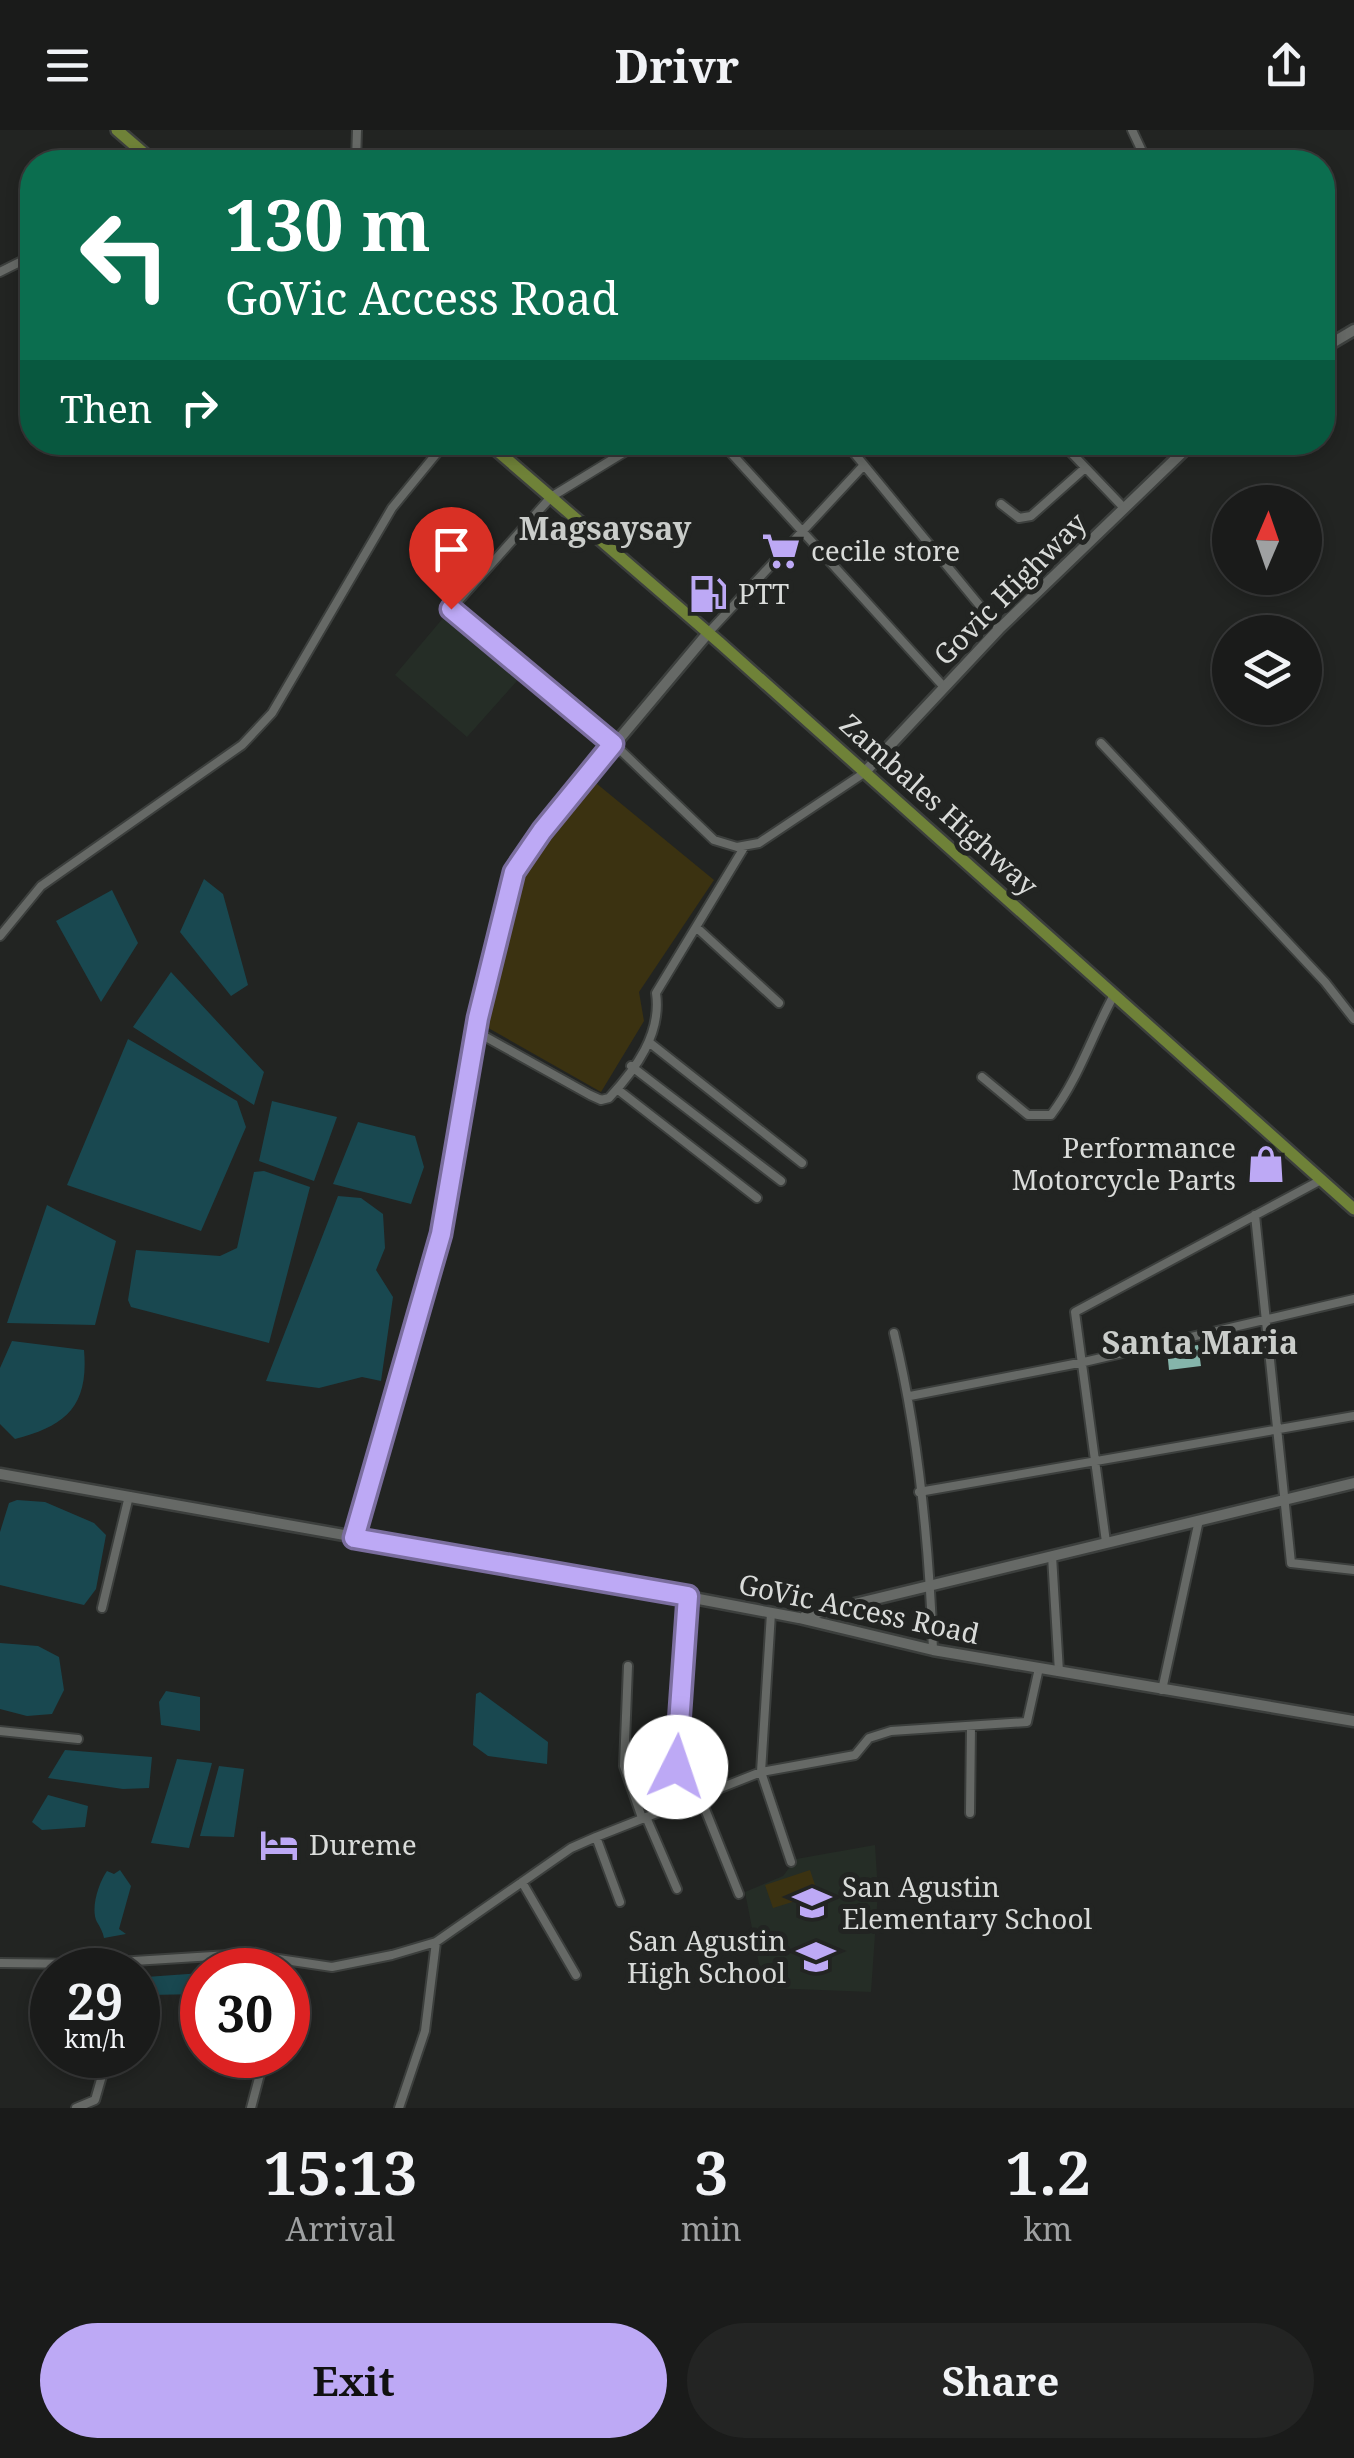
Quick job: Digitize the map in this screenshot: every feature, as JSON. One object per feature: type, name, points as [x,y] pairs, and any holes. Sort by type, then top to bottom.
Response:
[{"type":"main road","points":[[117,130],[140,150]]},
{"type":"main road","name":"Zambales Highway","points":[[502,455],[708,633],[1354,1209]]},
{"type":"main road","name":"Govic Highway","points":[[864,772],[1000,629],[1179,455]]},
{"type":"main road","points":[[354,1538],[441,1234],[476,1031],[514,872],[542,831],[708,633]]},
{"type":"main road","name":"GoVic Access Road","points":[[0,1474],[688,1596],[933,1650],[1354,1722]]},
{"type":"main road","points":[[799,1618],[1354,1483]]},
{"type":"street","points":[[0,936],[40,886],[242,744],[272,713],[392,508],[435,455]]},
{"type":"street","points":[[620,455],[551,498],[451,609],[613,744],[714,840],[744,846],[758,843],[864,772]]},
{"type":"street","points":[[734,455],[944,687]]},
{"type":"street","points":[[857,455],[1000,629]]},
{"type":"street","points":[[1073,455],[1124,508]]},
{"type":"street","points":[[708,633],[864,464]]},
{"type":"street","points":[[1001,504],[1019,518],[1031,516],[1085,468]]},
{"type":"street","points":[[1101,743],[1354,1019]]},
{"type":"street","points":[[476,1031],[601,1100],[617,1090],[650,1043],[657,1021],[656,993],[744,846]]},
{"type":"street","points":[[696,927],[779,1003]]},
{"type":"street","points":[[982,1077],[1028,1115],[1051,1115],[1074,1084],[1090,1038],[1114,995]]},
{"type":"street","points":[[650,1043],[802,1163]]},
{"type":"street","points":[[631,1066],[781,1181]]},
{"type":"street","points":[[617,1090],[757,1198]]},
{"type":"street","points":[[1106,1542],[1076,1312],[1321,1180]]},
{"type":"street","points":[[1256,1215],[1291,1564],[1354,1570]]},
{"type":"street","points":[[910,1396],[1084,1362],[1354,1299]]},
{"type":"street","points":[[894,1333],[910,1396],[933,1650]]},
{"type":"street","points":[[920,1492],[1354,1416]]},
{"type":"street","points":[[102,1608],[129,1496]]},
{"type":"street","points":[[1162,1690],[1200,1520]]},
{"type":"street","points":[[1052,1556],[1059,1672]]},
{"type":"street","points":[[682,1801],[676,1767],[688,1596]]},
{"type":"street","points":[[771,1613],[761,1772],[792,1862]]},
{"type":"street","points":[[628,1666],[624,1766],[677,1889]]},
{"type":"street","points":[[310,1964],[332,1967],[436,1942],[571,1848],[761,1772],[854,1755],[869,1738],[890,1731],[1027,1722],[1039,1668]]},
{"type":"street","points":[[970,1813],[971,1726]]},
{"type":"street","points":[[0,1731],[78,1739]]},
{"type":"street","points":[[698,1794],[739,1894]]},
{"type":"street","points":[[596,1837],[620,1902]]},
{"type":"street","points":[[522,1882],[576,1976]]},
{"type":"street","points":[[400,2108],[426,2030],[436,1942]]},
{"type":"street","points":[[0,1963],[30,1964]]},
{"type":"street","points":[[76,2108],[95,2100],[101,2078]]},
{"type":"street","points":[[251,2108],[259,2078]]},
{"type":"shaded area","points":[[449,611],[523,674],[467,737],[395,675]]},
{"type":"shaded area","points":[[591,779],[714,880],[639,992],[644,1021],[601,1092],[483,1025],[518,868]]},
{"type":"shaded area","points":[[875,1845],[878,1892],[871,1992],[770,1988],[759,1964],[745,1892],[783,1876],[796,1859]]},
{"type":"shaded area","points":[[810,1870],[818,1894],[773,1908],[765,1885]]},
{"type":"water","points":[[204,879],[223,894],[248,985],[231,996],[180,932]]},
{"type":"water","points":[[112,890],[138,943],[101,1002],[56,921]]},
{"type":"water","points":[[171,972],[264,1072],[254,1105],[133,1027]]},
{"type":"water","points":[[128,1039],[237,1101],[246,1127],[201,1231],[67,1185]]},
{"type":"water","points":[[272,1101],[337,1117],[314,1181],[259,1161]]},
{"type":"water","points":[[358,1122],[415,1136],[424,1167],[411,1204],[333,1184]]},
{"type":"water","points":[[264,1171],[310,1187],[269,1343],[131,1307],[128,1300],[136,1250],[220,1256],[237,1248],[254,1172]]},
{"type":"water","points":[[338,1196],[361,1198],[383,1214],[385,1248],[376,1270],[393,1297],[381,1381],[362,1377],[319,1388],[266,1381]]},
{"type":"water","points":[[47,1205],[116,1241],[95,1325],[7,1323]]},
{"type":"water","points":[[12,1341],[84,1350],[85,1370],[78,1400],[70,1411],[48,1428],[15,1439],[0,1424],[0,1368]]},
{"type":"water","points":[[45,1502],[94,1523],[106,1535],[96,1589],[84,1605],[0,1585],[0,1532],[9,1503]]},
{"type":"water","points":[[0,1643],[38,1646],[59,1657],[64,1690],[52,1714],[27,1716],[0,1709]]},
{"type":"water","points":[[166,1691],[200,1697],[200,1731],[161,1725],[159,1702]]},
{"type":"water","points":[[480,1692],[548,1742],[547,1764],[488,1756],[473,1745],[476,1694]]},
{"type":"water","points":[[65,1750],[152,1757],[149,1788],[123,1789],[48,1778]]},
{"type":"water","points":[[177,1759],[212,1763],[189,1848],[151,1843]]},
{"type":"water","points":[[219,1766],[244,1769],[234,1837],[200,1836]]},
{"type":"water","points":[[48,1795],[88,1806],[85,1827],[42,1830],[32,1822]]},
{"type":"water","points":[[120,1870],[131,1886],[119,1929],[126,1934],[104,1938],[95,1917],[96,1896],[107,1871],[114,1874]]},
{"type":"water","points":[[180,1975],[180,1994],[160,1995],[160,1976]]},
{"type":"building","points":[[1198,1345],[1201,1366],[1169,1370],[1167,1350]]},
{"type":"place","name":"cecile store","points":[[781,551]]},
{"type":"place","name":"PTT","points":[[708,594]]},
{"type":"place","name":"Performance Motorcycle Parts","points":[[1266,1164]]},
{"type":"place","name":"Dureme","points":[[279,1845]]},
{"type":"place","name":"San Agustin Elementary School","points":[[812,1903]]},
{"type":"place","name":"San Agustin High School","points":[[816,1957]]},
{"type":"district","name":"Magsaysay","points":[[605,529]]},
{"type":"district","name":"Santa Maria","points":[[1200,1343]]},
{"type":"route","points":[[451,609],[613,744],[514,872],[478,1018],[441,1234],[354,1538],[688,1596],[676,1767]]}]
